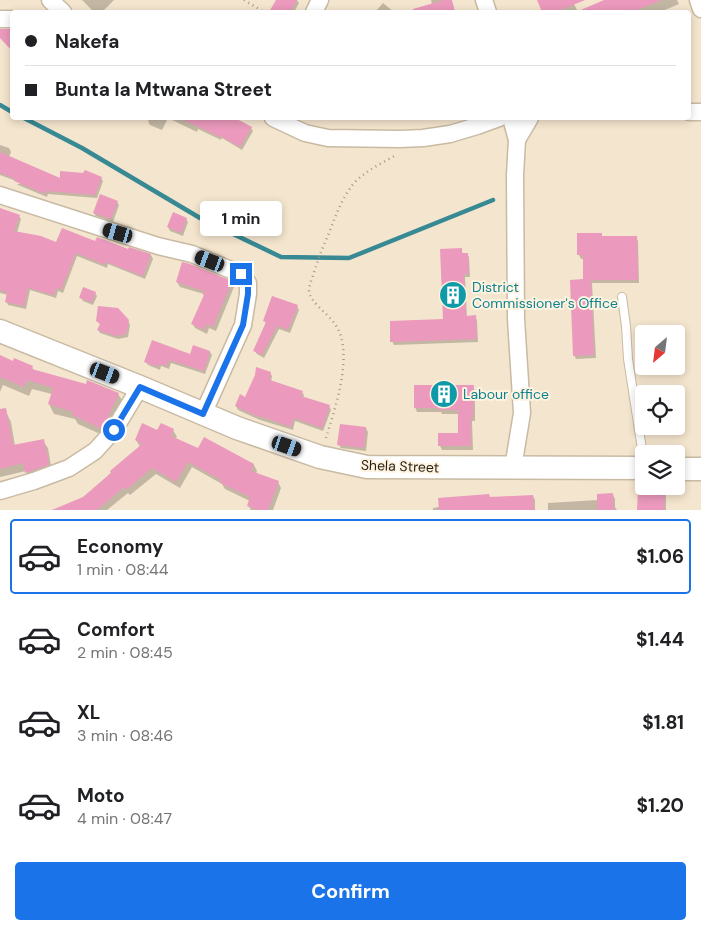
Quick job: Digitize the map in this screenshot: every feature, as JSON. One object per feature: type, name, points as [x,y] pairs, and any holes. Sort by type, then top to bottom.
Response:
[{"type":"main road","name":"Shela Street","points":[[0,331],[237,428],[320,457],[367,467],[635,468]]},
{"type":"main road","points":[[685,469],[701,469]]},
{"type":"street","points":[[50,0],[61,10]]},
{"type":"street","points":[[698,0],[701,8]]},
{"type":"street","points":[[277,120],[305,133],[328,138],[423,138],[450,134],[494,120]]},
{"type":"street","points":[[512,120],[517,140],[516,319],[522,413],[513,468]]},
{"type":"street","points":[[517,140],[529,120]]},
{"type":"street","points":[[0,194],[158,246],[192,254],[241,274],[248,283],[243,325],[203,414]]},
{"type":"street","points":[[0,491],[69,468],[96,451],[114,430],[140,387]]},
{"type":"lane","points":[[622,297],[628,359],[641,445]]},
{"type":"path","points":[[244,0],[261,10]]},
{"type":"path","points":[[320,457],[340,390],[344,359],[341,335],[336,325],[313,300],[309,291],[316,263],[339,208],[356,182],[372,168],[423,138]]},
{"type":"building","points":[[276,0],[297,0],[291,10],[270,10]]},
{"type":"building","points":[[444,0],[452,0],[454,10],[413,10]]},
{"type":"building","points":[[537,0],[585,0],[561,10],[541,10]]},
{"type":"building","points":[[604,0],[662,0],[637,10],[581,10]]},
{"type":"building","points":[[0,29],[10,29],[10,49],[0,38]]},
{"type":"building","points":[[183,120],[239,120],[252,127],[240,147]]},
{"type":"building","points":[[0,152],[60,178],[60,171],[83,173],[85,170],[102,177],[95,195],[46,191],[45,194],[0,173]]},
{"type":"building","points":[[100,194],[118,201],[111,219],[93,213]]},
{"type":"building","points":[[0,208],[20,215],[14,231],[41,236],[56,242],[62,228],[95,241],[97,237],[128,249],[129,247],[151,254],[143,276],[106,262],[105,265],[76,253],[61,290],[56,288],[54,295],[28,288],[24,306],[5,302],[7,293],[0,290]]},
{"type":"building","points":[[173,212],[187,218],[181,233],[167,227]]},
{"type":"building","points":[[577,233],[602,233],[602,236],[637,236],[638,280],[591,280],[594,355],[573,356],[570,280],[583,279],[583,255],[577,255]]},
{"type":"building","name":"District Commissioner's Office","points":[[462,248],[462,253],[468,253],[469,274],[464,274],[466,316],[476,315],[477,339],[390,342],[390,321],[443,319],[440,249]]},
{"type":"building","points":[[182,262],[232,281],[213,327],[207,324],[204,330],[191,324],[204,291],[176,282]]},
{"type":"building","points":[[83,287],[96,292],[92,302],[79,298]]},
{"type":"building","points":[[272,296],[298,305],[288,330],[277,326],[262,355],[253,351],[266,322],[263,321]]},
{"type":"building","points":[[98,306],[118,308],[129,320],[126,334],[116,336],[97,330],[100,324],[96,321]]},
{"type":"building","points":[[152,340],[190,354],[193,345],[210,351],[204,371],[169,360],[167,366],[159,364],[158,367],[144,362]]},
{"type":"building","points":[[0,355],[13,361],[14,358],[33,366],[32,369],[86,384],[87,380],[119,393],[102,429],[72,415],[73,412],[48,404],[53,388],[27,380],[24,387],[0,377]]},
{"type":"building","points":[[256,367],[271,372],[270,380],[303,391],[301,396],[330,405],[322,428],[294,418],[291,427],[258,417],[235,406],[240,394],[245,397],[255,375]]},
{"type":"building","name":"Labour office","points":[[414,385],[474,385],[471,446],[438,446],[438,433],[458,433],[458,410],[414,408]]},
{"type":"building","points":[[6,408],[13,445],[44,439],[49,465],[25,473],[23,463],[0,469],[0,409]]},
{"type":"building","points":[[142,423],[157,430],[161,423],[174,429],[171,436],[198,448],[204,437],[254,464],[251,471],[279,481],[268,510],[258,510],[247,506],[250,497],[220,483],[221,480],[188,462],[176,482],[152,468],[126,490],[124,487],[97,510],[52,510],[83,497],[142,444],[135,440]]},
{"type":"building","points":[[340,424],[366,427],[364,448],[337,445]]},
{"type":"building","points":[[613,493],[614,510],[597,510],[597,494]]},
{"type":"building","points":[[489,494],[490,497],[533,495],[534,510],[439,510],[438,498]]},
{"type":"building","points":[[638,495],[665,495],[664,510],[637,510]]},
{"type":"waterway","points":[[0,105],[10,111]]},
{"type":"waterway","points":[[28,120],[82,148],[200,218],[281,257],[349,258],[493,200]]},
{"type":"place","name":"District Commissioner's Office","points":[[453,295]]},
{"type":"place","name":"Labour office","points":[[444,394]]},
{"type":"route","points":[[114,430],[140,387],[203,414],[243,325],[248,283],[241,274]]}]
